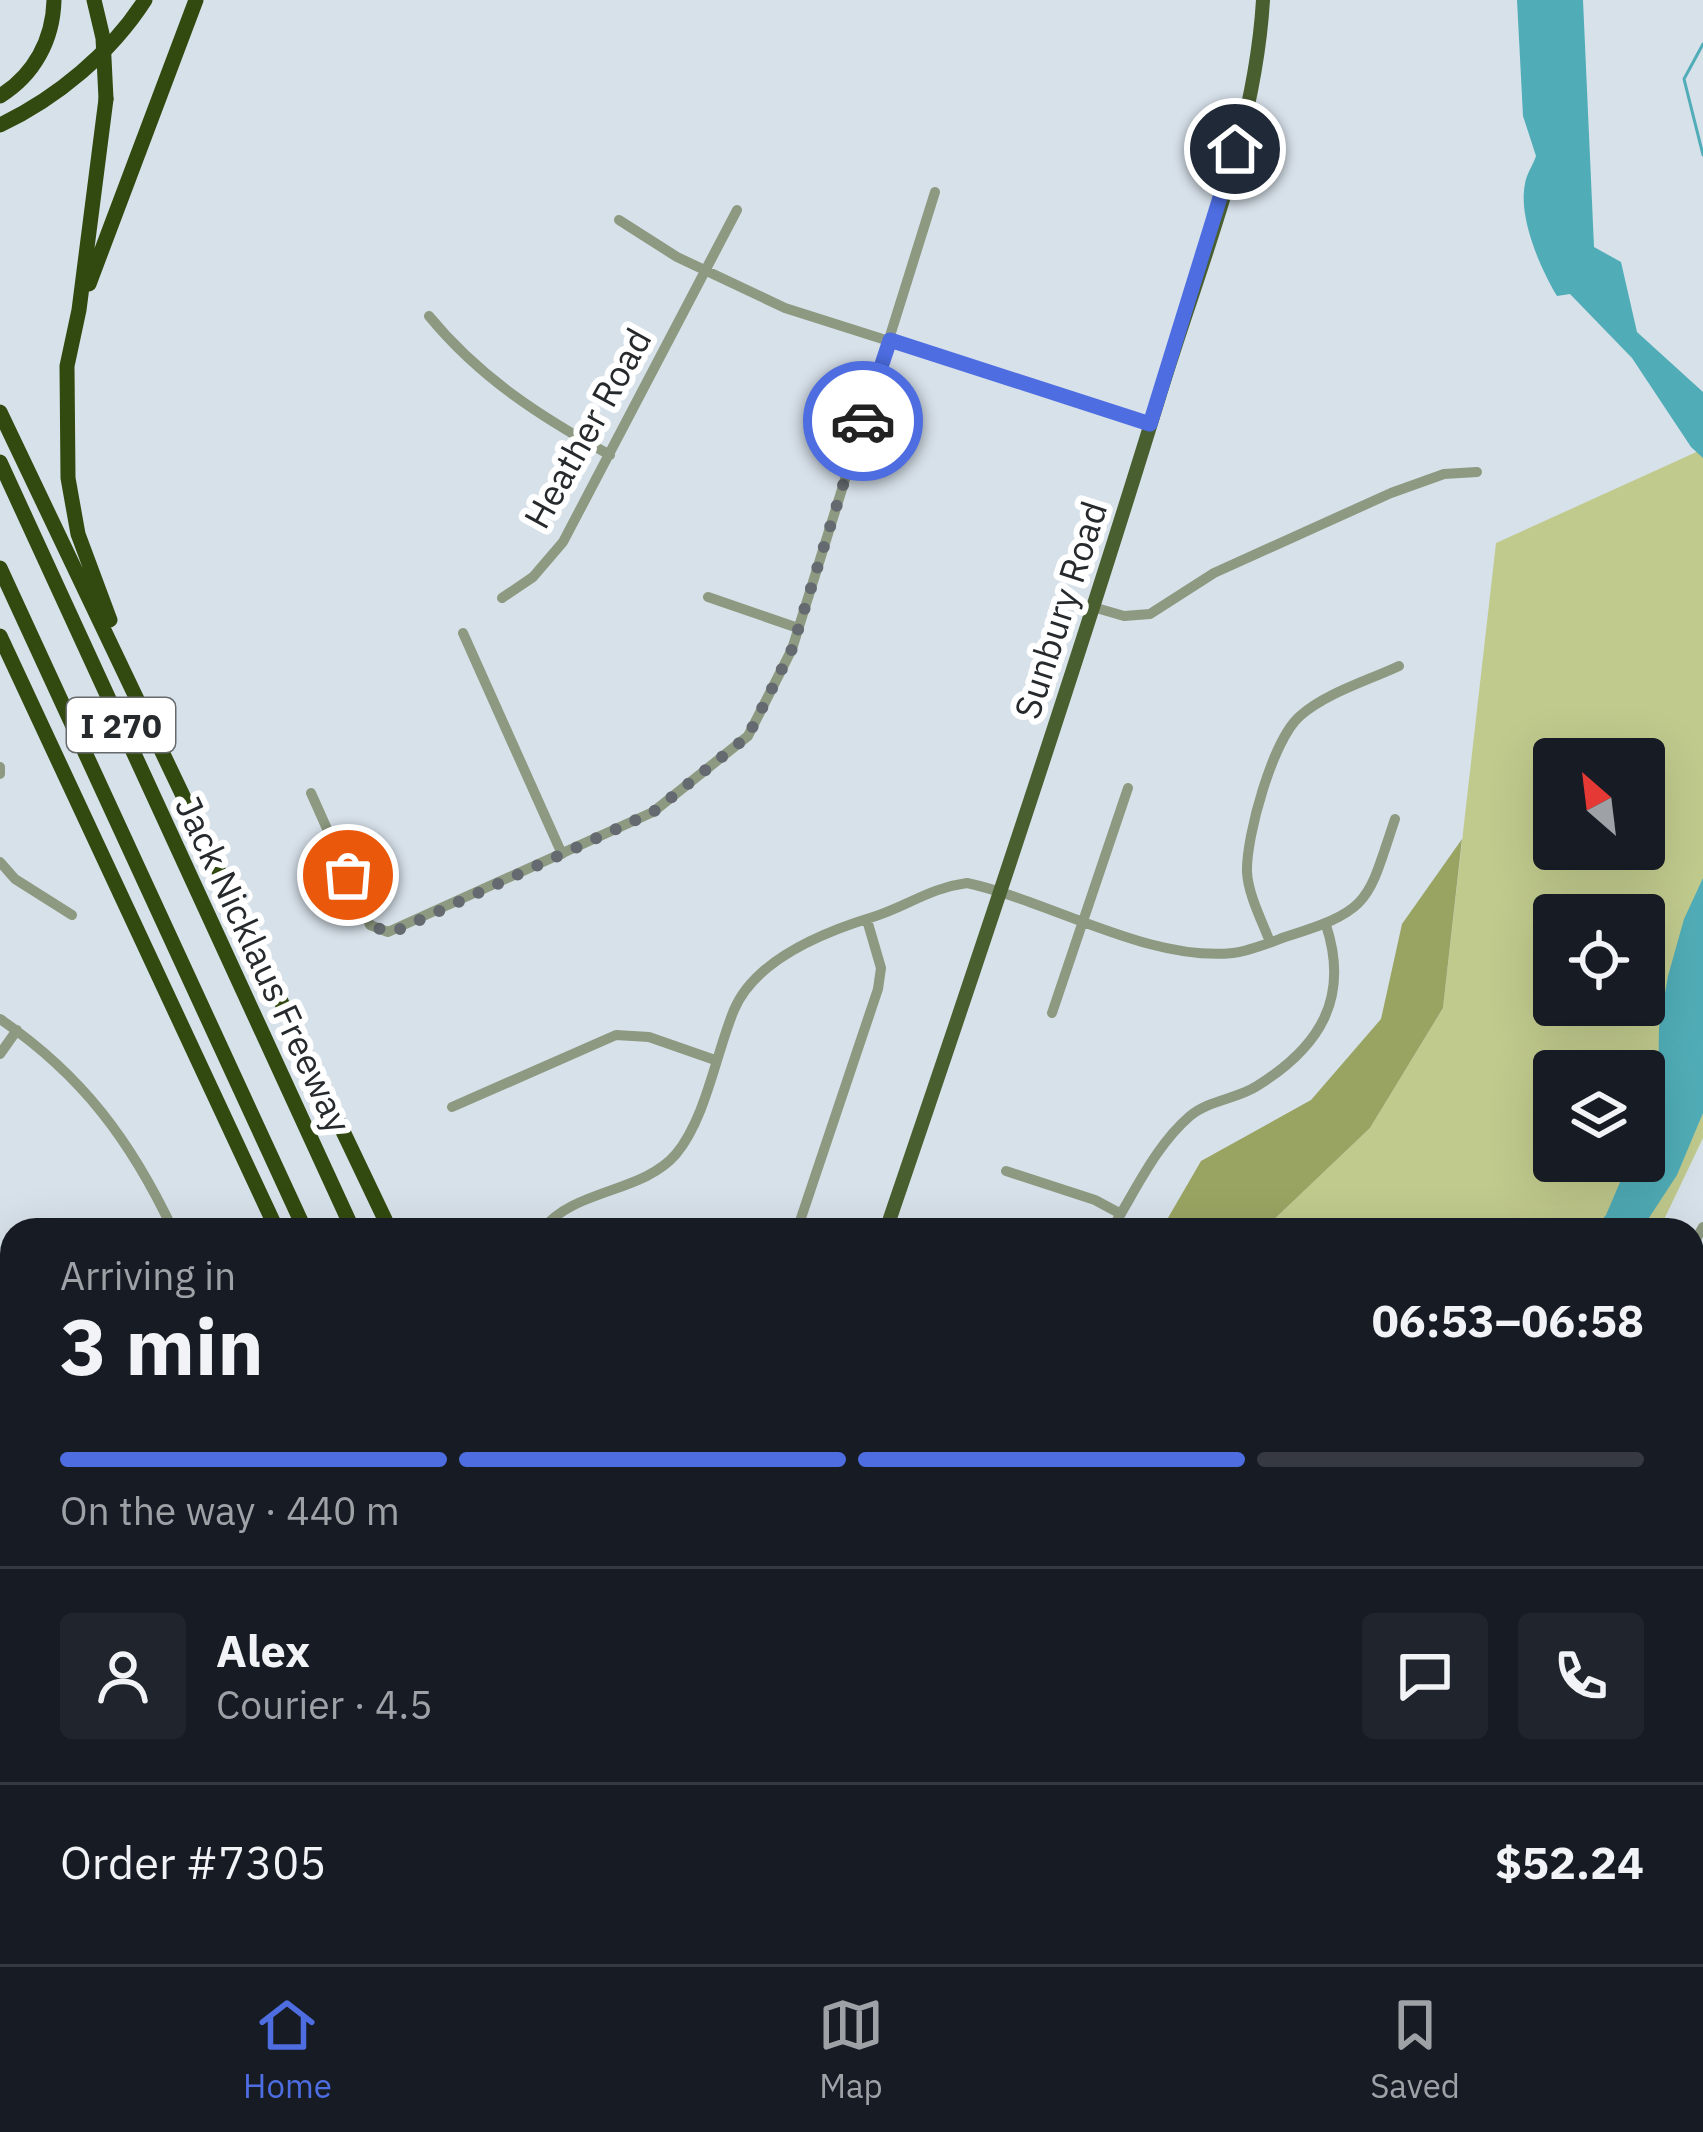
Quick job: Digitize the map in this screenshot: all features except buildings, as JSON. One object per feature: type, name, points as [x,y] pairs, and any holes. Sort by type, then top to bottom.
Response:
[{"type":"highway","points":[[0,96],[34,64],[51,30],[54,0]]},
{"type":"highway","points":[[94,0],[103,38],[106,99],[80,310],[67,367],[68,478],[78,534],[98,592],[193,816]]},
{"type":"highway","points":[[0,125],[68,83],[122,32],[145,0]]},
{"type":"highway","points":[[80,310],[196,0]]},
{"type":"highway","points":[[0,412],[384,1218]]},
{"type":"highway","name":"Jack Nicklaus Freeway","points":[[0,462],[347,1218]]},
{"type":"highway","name":"Jack Nicklaus Freeway","points":[[0,568],[299,1218]]},
{"type":"highway","points":[[0,636],[271,1218]]},
{"type":"highway","points":[[0,659],[22,686]]},
{"type":"main road","name":"Sunbury Road","points":[[890,1218],[1093,607],[1244,118],[1263,0]]},
{"type":"street","points":[[311,793],[366,916],[378,930],[398,930],[653,812],[748,736],[792,649],[935,192]]},
{"type":"street","name":"Heather Road","points":[[502,598],[533,577],[563,542],[737,210]]},
{"type":"street","points":[[619,220],[705,271],[784,308],[1150,424]]},
{"type":"street","points":[[428,316],[479,370],[514,398],[610,455]]},
{"type":"street","points":[[1093,607],[1124,616],[1150,614],[1214,573],[1391,493],[1444,474],[1477,472]]},
{"type":"street","points":[[708,597],[798,628]]},
{"type":"street","points":[[463,633],[562,854]]},
{"type":"street","points":[[1270,942],[1247,876],[1250,836],[1283,737],[1310,707],[1399,666]]},
{"type":"street","points":[[1052,1013],[1128,788]]},
{"type":"street","points":[[556,1218],[648,1175],[675,1156],[692,1128],[742,993],[785,953],[937,887],[967,883],[1189,953],[1236,953],[1326,925],[1361,903],[1375,880],[1395,820]]},
{"type":"street","points":[[0,862],[15,879],[72,915]]},
{"type":"street","points":[[801,1218],[878,989],[881,968],[867,920]]},
{"type":"street","points":[[1118,1218],[1160,1149],[1192,1114],[1255,1088],[1310,1045],[1333,1004],[1336,956],[1326,925]]},
{"type":"street","points":[[0,1019],[100,1106],[150,1181],[167,1218]]},
{"type":"street","points":[[0,1054],[17,1030]]},
{"type":"street","points":[[452,1107],[616,1035],[649,1036],[715,1060]]},
{"type":"street","points":[[1006,1171],[1095,1200],[1121,1214]]},
{"type":"green space","points":[[1703,449],[1703,1138],[1665,1218],[1276,1218],[1370,1128],[1443,1008],[1496,543]]},
{"type":"green space","points":[[1462,839],[1443,1008],[1370,1128],[1276,1218],[1168,1218],[1201,1161],[1311,1100],[1381,1019],[1402,924]]},
{"type":"water","points":[[1517,0],[1583,0],[1594,247],[1621,262],[1637,332],[1703,392],[1703,458],[1632,358],[1570,294],[1557,296],[1538,257],[1525,211],[1526,181],[1536,156],[1523,116]]},
{"type":"water","points":[[1703,878],[1703,1113],[1677,1175],[1649,1218],[1603,1218],[1620,1182],[1665,1182],[1665,1050],[1659,1050],[1668,976],[1684,919]]},
{"type":"waterway","points":[[1703,44],[1684,79],[1703,155]]},
{"type":"way so far","points":[[348,875],[370,925],[388,932],[398,930],[653,812],[748,736],[792,649],[863,421]]},
{"type":"route","points":[[863,421],[890,340],[1150,424],[1235,149]]}]
